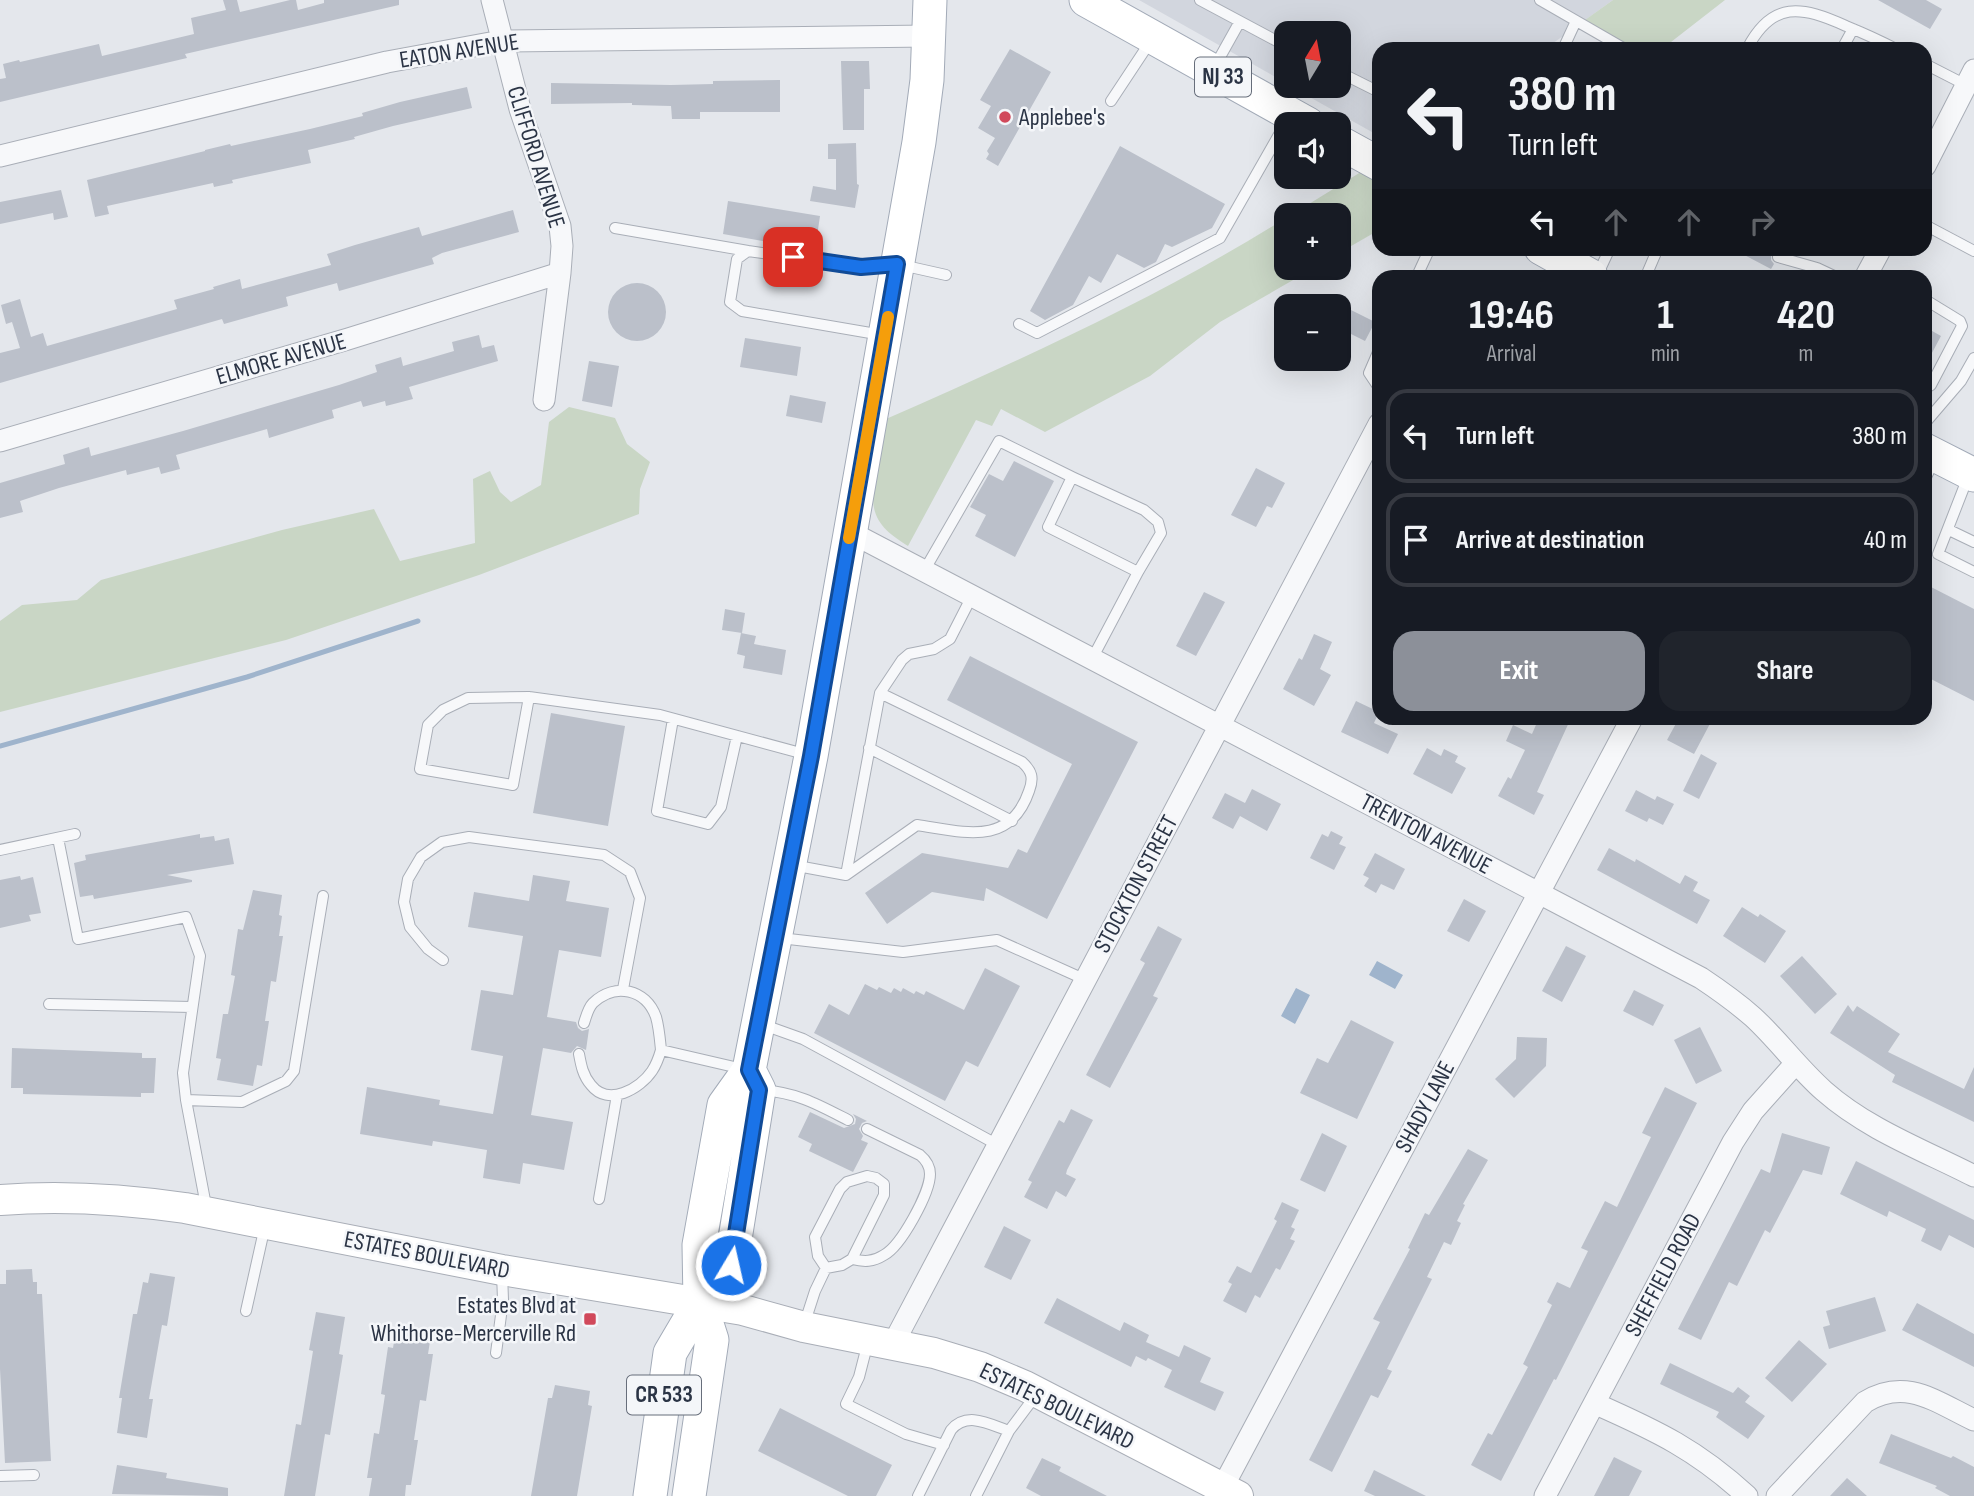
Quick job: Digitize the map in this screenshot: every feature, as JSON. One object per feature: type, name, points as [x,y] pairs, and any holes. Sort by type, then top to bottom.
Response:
[{"type":"main road","name":"CR 533","points":[[650,1496],[670,1353],[700,1302],[731,1265],[754,1080],[758,1023],[811,756],[919,142],[930,0]]},
{"type":"main road","name":"NJ 33","points":[[1086,0],[1286,112]]},
{"type":"main road","points":[[1351,147],[1372,156]]},
{"type":"main road","points":[[1555,256],[1579,270]]},
{"type":"main road","points":[[1932,463],[1972,471]]},
{"type":"main road","name":"CR 533","points":[[690,1496],[712,1340],[700,1302]]},
{"type":"street","name":"CLIFFORD AVENUE","points":[[492,0],[520,109],[560,226],[560,273],[544,400]]},
{"type":"street","name":"EATON AVENUE","points":[[0,156],[387,62],[501,41],[929,36]]},
{"type":"street","points":[[1932,152],[1970,78]]},
{"type":"street","name":"ELMORE AVENUE","points":[[0,440],[335,343],[560,273]]},
{"type":"street","name":"STOCKTON STREET","points":[[881,1342],[998,1146],[1372,438]]},
{"type":"street","name":"TRENTON AVENUE","points":[[850,532],[1710,984],[1754,1018],[1795,1064],[1853,1113],[1974,1176]]},
{"type":"street","name":"SHADY LANE","points":[[1226,1493],[1628,725]]},
{"type":"street","name":"SHEFFIELD ROAD","points":[[1545,1496],[1733,1142],[1769,1092],[1795,1064]]},
{"type":"street","name":"ESTATES BOULEVARD","points":[[0,1200],[82,1197],[135,1201],[266,1223],[502,1270],[743,1310],[804,1327],[934,1353],[980,1367],[1038,1392],[1226,1493]]},
{"type":"street","points":[[1777,1496],[1865,1402],[1878,1395],[1899,1391],[1920,1394],[1974,1420]]},
{"type":"street","points":[[1596,1404],[1659,1432],[1689,1449],[1747,1496]]},
{"type":"lane","points":[[1200,0],[1274,40]]},
{"type":"lane","points":[[1541,0],[1613,42]]},
{"type":"lane","points":[[1552,8],[1561,0]]},
{"type":"lane","points":[[1750,42],[1756,31],[1770,17],[1786,10],[1822,15],[1881,42]]},
{"type":"lane","points":[[1566,42],[1576,21]]},
{"type":"lane","points":[[1213,71],[1239,23]]},
{"type":"lane","points":[[1846,42],[1853,29]]},
{"type":"lane","points":[[1111,101],[1153,38]]},
{"type":"lane","points":[[1932,66],[1970,78]]},
{"type":"lane","points":[[1351,78],[1372,88]]},
{"type":"lane","points":[[1019,324],[1037,333],[1220,238],[1274,154]]},
{"type":"lane","points":[[615,228],[748,251],[861,267],[897,264],[946,275]]},
{"type":"lane","points":[[1932,229],[1974,251]]},
{"type":"lane","points":[[748,251],[737,259],[730,302],[742,311],[885,335]]},
{"type":"lane","points":[[1778,257],[1821,270]]},
{"type":"lane","points":[[1932,304],[1961,321],[1962,326],[1932,383]]},
{"type":"lane","points":[[1932,415],[1961,381],[1974,358]]},
{"type":"lane","points":[[1932,390],[1950,394]]},
{"type":"lane","points":[[924,571],[999,441],[1144,510],[1158,522],[1161,533],[1092,659]]},
{"type":"lane","points":[[1972,471],[1938,554],[1974,572]]},
{"type":"lane","points":[[1072,477],[1048,527],[1138,572]]},
{"type":"lane","points":[[1949,530],[1974,542]]},
{"type":"lane","points":[[846,875],[880,693],[909,654],[934,649],[950,639],[972,596]]},
{"type":"lane","points":[[789,865],[846,875],[917,825],[978,834],[997,829],[1012,821],[1022,807],[1032,777],[1030,769],[1022,762],[880,693]]},
{"type":"lane","points":[[529,697],[513,785],[420,769],[428,725],[443,710],[468,698],[529,697],[673,719],[811,756]]},
{"type":"lane","points":[[673,719],[657,811],[708,824],[721,807],[737,736]]},
{"type":"lane","points":[[869,748],[1012,821]]},
{"type":"lane","points":[[0,850],[75,834]]},
{"type":"lane","points":[[443,960],[410,927],[404,902],[408,879],[421,857],[442,842],[469,837],[604,855],[630,872],[640,898],[623,989]]},
{"type":"lane","points":[[58,838],[78,939],[186,917],[200,956],[183,1073],[208,1213]]},
{"type":"lane","points":[[186,1100],[242,1102],[286,1081],[294,1070],[323,896]]},
{"type":"lane","points":[[774,937],[903,952],[996,940],[1086,980]]},
{"type":"lane","points":[[579,1054],[583,1073],[592,1088],[612,1096],[630,1091],[652,1071],[662,1050],[655,1016],[642,997],[623,989],[607,993],[591,1004],[584,1023]]},
{"type":"lane","points":[[49,1004],[192,1007]]},
{"type":"lane","points":[[758,1023],[803,1039],[998,1146]]},
{"type":"lane","points":[[662,1050],[808,1099],[848,1120]]},
{"type":"lane","points":[[599,1199],[617,1095]]},
{"type":"lane","points":[[804,1327],[815,1291],[826,1268],[852,1259],[863,1262],[887,1254],[902,1237],[927,1189],[931,1172],[927,1161],[867,1129]]},
{"type":"lane","points":[[826,1268],[818,1255],[815,1237],[840,1189],[847,1182],[858,1178],[876,1178],[884,1184],[884,1195],[852,1259]]},
{"type":"lane","points":[[246,1311],[266,1223]]},
{"type":"lane","points":[[496,1353],[503,1300],[502,1270]]},
{"type":"lane","points":[[881,1342],[846,1404],[906,1433],[944,1445]]},
{"type":"lane","points":[[976,1496],[1009,1431],[1038,1392]]},
{"type":"lane","points":[[918,1496],[957,1422],[968,1419],[981,1421],[1009,1431]]},
{"type":"lane","points":[[0,1476],[34,1475]]},
{"type":"shaded area","points":[[1139,0],[1613,0],[1555,42],[1372,42],[1372,132],[1351,120],[1351,112],[1336,112],[1311,98],[1351,98],[1351,21],[1274,21],[1274,76]]},
{"type":"green space","points":[[1613,0],[1725,0],[1671,42],[1622,42],[1585,20]]},
{"type":"green space","points":[[1369,167],[1372,169],[1372,234],[1351,246],[1351,203],[1310,203],[1333,189],[1351,189],[1351,178]]},
{"type":"green space","points":[[1274,225],[1274,280],[1293,280],[1220,322],[1150,376],[1045,432],[1001,409],[992,426],[976,420],[908,546],[884,527],[876,515],[873,500],[886,419],[1090,326]]},
{"type":"green space","points":[[569,407],[615,418],[627,444],[650,462],[640,489],[639,514],[479,575],[286,640],[0,712],[0,621],[22,605],[77,600],[101,580],[282,530],[374,509],[400,561],[475,543],[473,479],[490,471],[500,492],[511,502],[541,485],[549,422]]},
{"type":"water","points":[[1377,961],[1403,975],[1395,989],[1369,975]]},
{"type":"water","points":[[1296,988],[1310,995],[1295,1024],[1281,1016]]},
{"type":"building","points":[[223,0],[237,0],[240,12],[290,0],[296,0],[298,10],[324,3],[324,0],[399,0],[399,5],[185,54],[187,58],[0,102],[0,79],[6,78],[3,64],[99,44],[102,56],[194,34],[191,18],[226,10]]},
{"type":"building","points":[[1878,0],[1926,0],[1942,9],[1930,29]]},
{"type":"building","name":"Applebee's","points":[[1010,49],[1051,72],[998,166],[986,159],[989,154],[987,151],[995,138],[978,128],[991,106],[980,100]]},
{"type":"building","points":[[841,61],[869,61],[870,89],[864,89],[864,130],[843,130]]},
{"type":"building","points":[[780,80],[780,112],[700,112],[700,119],[672,119],[671,106],[632,103],[551,104],[551,83],[671,85]]},
{"type":"building","points":[[467,87],[472,108],[393,126],[354,137],[355,139],[308,150],[311,163],[232,180],[233,183],[214,187],[213,183],[107,206],[109,214],[95,217],[87,180],[230,144],[231,146],[310,129],[363,116],[362,113],[400,102]]},
{"type":"building","points":[[856,143],[859,185],[855,208],[810,201],[813,186],[836,190],[836,159],[828,159],[828,144]]},
{"type":"building","points":[[1120,146],[1225,204],[1212,228],[1172,247],[1165,244],[1156,262],[1144,268],[1117,254],[1101,283],[1089,276],[1073,305],[1045,320],[1030,311]]},
{"type":"building","points":[[61,190],[68,217],[54,220],[53,213],[0,224],[0,202]]},
{"type":"building","points":[[728,201],[820,216],[815,250],[723,234]]},
{"type":"building","points":[[513,210],[519,232],[442,253],[432,258],[434,264],[339,291],[337,283],[286,297],[288,306],[224,324],[222,319],[0,383],[0,353],[20,348],[12,322],[6,324],[1,305],[20,299],[31,337],[43,333],[47,346],[177,309],[174,300],[240,279],[242,289],[331,265],[327,254],[355,245],[419,227],[422,236]]},
{"type":"building","points":[[1746,256],[1771,256],[1774,264],[1771,269]]},
{"type":"building","points":[[631,283],[643,283],[658,291],[666,306],[666,318],[658,333],[643,341],[631,341],[616,333],[608,318],[608,306],[616,291]]},
{"type":"building","points":[[1351,310],[1372,320],[1372,328],[1365,341],[1351,334]]},
{"type":"building","points":[[1932,331],[1941,336],[1932,353]]},
{"type":"building","points":[[479,335],[482,348],[494,345],[498,361],[409,387],[413,399],[386,406],[385,401],[363,407],[361,401],[332,410],[334,418],[269,438],[267,429],[176,455],[180,469],[161,474],[159,467],[127,475],[126,470],[59,488],[20,501],[23,512],[0,518],[0,483],[65,464],[63,455],[89,447],[91,456],[183,431],[339,385],[377,372],[375,365],[401,357],[403,366],[454,351],[452,342]]},
{"type":"building","points":[[745,338],[801,347],[797,376],[740,367]]},
{"type":"building","points":[[589,361],[619,366],[612,407],[582,401]]},
{"type":"building","points":[[790,395],[826,402],[822,423],[786,416]]},
{"type":"building","points":[[1014,461],[1054,481],[1015,557],[975,536],[986,515],[970,507],[989,474],[1003,481]]},
{"type":"building","points":[[1256,468],[1285,483],[1272,508],[1267,506],[1256,527],[1231,515]]},
{"type":"building","points":[[1932,588],[1974,609],[1974,701],[1932,680]]},
{"type":"building","points":[[1204,592],[1225,602],[1196,656],[1176,646]]},
{"type":"building","points":[[725,609],[745,613],[742,633],[722,630]]},
{"type":"building","points":[[741,633],[756,636],[754,644],[786,650],[782,675],[743,668],[745,656],[737,654]]},
{"type":"building","points":[[1314,634],[1332,642],[1320,669],[1331,675],[1314,706],[1283,689],[1299,658],[1302,660]]},
{"type":"building","points":[[970,656],[1138,742],[1047,919],[986,888],[984,901],[932,892],[887,924],[865,893],[922,853],[1008,868],[1018,849],[1027,853],[1072,764],[947,700]]},
{"type":"building","points":[[1356,701],[1372,709],[1372,725],[1398,734],[1388,754],[1341,732]]},
{"type":"building","points":[[551,713],[625,726],[608,826],[533,813]]},
{"type":"building","points":[[1513,725],[1532,734],[1536,725],[1568,725],[1537,792],[1544,795],[1534,815],[1498,796],[1508,777],[1511,779],[1525,750],[1506,741]]},
{"type":"building","points":[[1675,725],[1709,725],[1694,754],[1667,740]]},
{"type":"building","points":[[1427,748],[1441,756],[1444,749],[1458,756],[1455,762],[1466,768],[1452,794],[1413,774]]},
{"type":"building","points":[[1701,754],[1717,763],[1699,799],[1683,791]]},
{"type":"building","points":[[1252,789],[1281,804],[1267,831],[1240,816],[1233,829],[1212,818],[1225,793],[1245,803]]},
{"type":"building","points":[[1636,790],[1655,800],[1657,796],[1674,804],[1663,825],[1649,818],[1647,822],[1625,811]]},
{"type":"building","points":[[1331,831],[1343,837],[1339,844],[1346,847],[1334,870],[1310,858],[1322,834],[1328,837]]},
{"type":"building","points":[[200,834],[200,838],[214,836],[215,841],[229,838],[234,864],[167,875],[192,882],[94,899],[93,895],[80,897],[74,863],[86,860],[85,855]]},
{"type":"building","points":[[1609,848],[1635,862],[1636,859],[1680,884],[1685,875],[1698,882],[1693,891],[1710,900],[1697,924],[1597,870]]},
{"type":"building","points":[[1375,853],[1405,869],[1394,890],[1381,884],[1376,893],[1364,886],[1369,878],[1363,875]]},
{"type":"building","points":[[533,875],[570,881],[566,901],[609,908],[601,957],[559,950],[547,1017],[576,1022],[582,1031],[589,1029],[586,1050],[577,1046],[571,1053],[543,1048],[531,1115],[573,1122],[564,1170],[523,1163],[520,1184],[483,1178],[487,1150],[433,1141],[432,1146],[360,1134],[367,1087],[440,1100],[439,1105],[493,1114],[503,1056],[471,1050],[481,990],[513,995],[523,936],[468,927],[474,892],[529,901]]},
{"type":"building","points":[[20,876],[21,880],[33,877],[41,913],[29,915],[31,921],[0,928],[0,880]]},
{"type":"building","points":[[253,890],[282,895],[279,936],[283,936],[276,982],[271,981],[265,1021],[269,1021],[262,1066],[257,1065],[253,1086],[217,1080],[221,1059],[216,1058],[223,1014],[228,1014],[235,976],[231,975],[238,929],[243,930]]},
{"type":"building","points":[[1464,899],[1486,911],[1469,942],[1447,931]]},
{"type":"building","points":[[1742,907],[1758,917],[1760,914],[1786,931],[1765,963],[1723,936]]},
{"type":"building","points":[[1158,926],[1182,939],[1153,996],[1158,998],[1110,1088],[1086,1075],[1145,963],[1140,960]]},
{"type":"building","points":[[1566,946],[1586,956],[1562,1002],[1542,991]]},
{"type":"building","points":[[1802,956],[1837,994],[1815,1014],[1780,976]]},
{"type":"building","points":[[985,968],[1020,986],[978,1067],[966,1061],[945,1101],[814,1033],[829,1004],[849,1015],[865,984],[891,993],[894,988],[901,992],[903,988],[914,994],[916,991],[924,995],[926,991],[964,1010]]},
{"type":"building","points":[[1634,990],[1664,1005],[1653,1026],[1623,1011]]},
{"type":"building","points":[[1848,1005],[1853,1012],[1857,1006],[1900,1034],[1888,1052],[1964,1089],[1974,1067],[1974,1122],[1892,1082],[1895,1075],[1830,1033]]},
{"type":"building","points":[[1351,1020],[1394,1042],[1357,1119],[1300,1093],[1317,1058],[1328,1063]]},
{"type":"building","points":[[1700,1027],[1722,1071],[1696,1084],[1674,1040]]},
{"type":"building","points":[[1517,1037],[1547,1038],[1546,1066],[1514,1098],[1495,1079],[1516,1059]]},
{"type":"building","points":[[12,1048],[142,1053],[142,1058],[156,1058],[154,1093],[141,1093],[141,1097],[23,1094],[23,1088],[11,1088]]},
{"type":"building","points":[[1665,1087],[1697,1103],[1556,1380],[1554,1379],[1501,1481],[1471,1465],[1488,1433],[1492,1435],[1528,1367],[1523,1364],[1552,1305],[1547,1302],[1557,1282],[1570,1288],[1588,1251],[1581,1248],[1605,1201],[1617,1207],[1651,1137],[1642,1133]]},
{"type":"building","points":[[1071,1109],[1093,1120],[1067,1170],[1066,1174],[1076,1179],[1066,1197],[1056,1191],[1047,1209],[1024,1197],[1032,1182],[1028,1180],[1059,1120],[1064,1123]]},
{"type":"building","points":[[810,1112],[844,1128],[855,1124],[853,1114],[867,1121],[862,1123],[859,1129],[863,1136],[861,1140],[868,1143],[853,1172],[809,1151],[812,1144],[798,1137]]},
{"type":"building","points":[[1322,1133],[1347,1146],[1325,1192],[1300,1180]]},
{"type":"building","points":[[1782,1133],[1830,1147],[1822,1175],[1803,1170],[1770,1233],[1765,1230],[1737,1286],[1729,1282],[1701,1340],[1678,1329],[1761,1169],[1770,1173]]},
{"type":"building","points":[[1468,1149],[1488,1160],[1463,1204],[1465,1205],[1457,1221],[1461,1223],[1451,1245],[1444,1242],[1427,1277],[1432,1279],[1387,1369],[1392,1371],[1378,1398],[1371,1395],[1332,1472],[1309,1460],[1380,1322],[1373,1319],[1410,1249],[1408,1248],[1425,1213],[1429,1215]]},
{"type":"building","points":[[1856,1161],[1974,1220],[1974,1248],[1949,1235],[1941,1251],[1921,1241],[1926,1229],[1889,1211],[1887,1217],[1840,1194]]},
{"type":"building","points":[[1282,1202],[1299,1210],[1291,1227],[1295,1229],[1290,1239],[1295,1241],[1280,1270],[1276,1268],[1260,1298],[1255,1295],[1246,1313],[1223,1301],[1232,1284],[1228,1282],[1237,1266],[1251,1273],[1277,1221],[1274,1219]]},
{"type":"building","points":[[1004,1226],[1031,1240],[1011,1280],[984,1267]]},
{"type":"building","points":[[32,1269],[33,1282],[37,1282],[37,1294],[42,1294],[51,1461],[5,1463],[0,1369],[0,1284],[6,1284],[6,1270]]},
{"type":"building","points":[[150,1273],[175,1277],[167,1326],[162,1325],[149,1399],[153,1399],[147,1438],[117,1433],[122,1398],[119,1398],[133,1314],[137,1314],[143,1282],[148,1283]]},
{"type":"building","points":[[1875,1297],[1886,1331],[1829,1349],[1823,1327],[1830,1325],[1826,1311]]},
{"type":"building","points":[[1057,1298],[1120,1331],[1124,1322],[1149,1335],[1146,1342],[1179,1357],[1184,1345],[1211,1358],[1200,1382],[1224,1392],[1215,1411],[1164,1387],[1172,1370],[1148,1358],[1146,1361],[1136,1356],[1131,1367],[1044,1323]]},
{"type":"building","points":[[1917,1303],[1974,1334],[1974,1367],[1902,1330]]},
{"type":"building","points":[[316,1312],[345,1317],[339,1354],[343,1355],[330,1435],[325,1434],[315,1496],[284,1496],[296,1424],[301,1425],[313,1351],[309,1350]]},
{"type":"building","points":[[396,1329],[431,1335],[428,1354],[433,1354],[426,1401],[420,1400],[414,1440],[418,1440],[411,1485],[406,1485],[405,1496],[369,1496],[372,1478],[367,1478],[374,1433],[379,1434],[385,1395],[381,1394],[388,1347],[393,1348]]},
{"type":"building","points":[[1799,1340],[1827,1364],[1792,1402],[1765,1378]]},
{"type":"building","points":[[1670,1363],[1733,1393],[1738,1387],[1750,1396],[1745,1402],[1765,1416],[1748,1439],[1716,1417],[1719,1412],[1660,1384]]},
{"type":"building","points":[[555,1385],[590,1391],[588,1405],[592,1406],[577,1496],[531,1496],[548,1398],[552,1398]]},
{"type":"building","points":[[780,1408],[892,1465],[876,1496],[848,1496],[758,1451]]},
{"type":"building","points":[[1891,1434],[1951,1458],[1953,1456],[1974,1467],[1974,1496],[1950,1496],[1935,1488],[1937,1486],[1879,1463]]},
{"type":"building","points":[[1614,1457],[1642,1471],[1629,1496],[1594,1496]]},
{"type":"building","points":[[1042,1458],[1061,1467],[1059,1471],[1107,1496],[1041,1496],[1026,1488]]},
{"type":"building","points":[[117,1465],[167,1473],[166,1478],[228,1488],[228,1496],[112,1494]]},
{"type":"building","points":[[1374,1470],[1426,1496],[1375,1496],[1364,1491]]},
{"type":"building","points":[[1847,1478],[1867,1496],[1830,1496]]},
{"type":"waterway","points":[[0,746],[247,677],[418,621]]},
{"type":"slow traffic","points":[[849,538],[888,317]]},
{"type":"place","name":"Applebee's","points":[[1005,117]]},
{"type":"place","name":"Estates Blvd at Whithorse-Mercerville Rd","points":[[590,1319]]},
{"type":"route","points":[[731,1265],[759,1090],[749,1070],[811,756],[897,264],[861,267],[793,257]]}]
